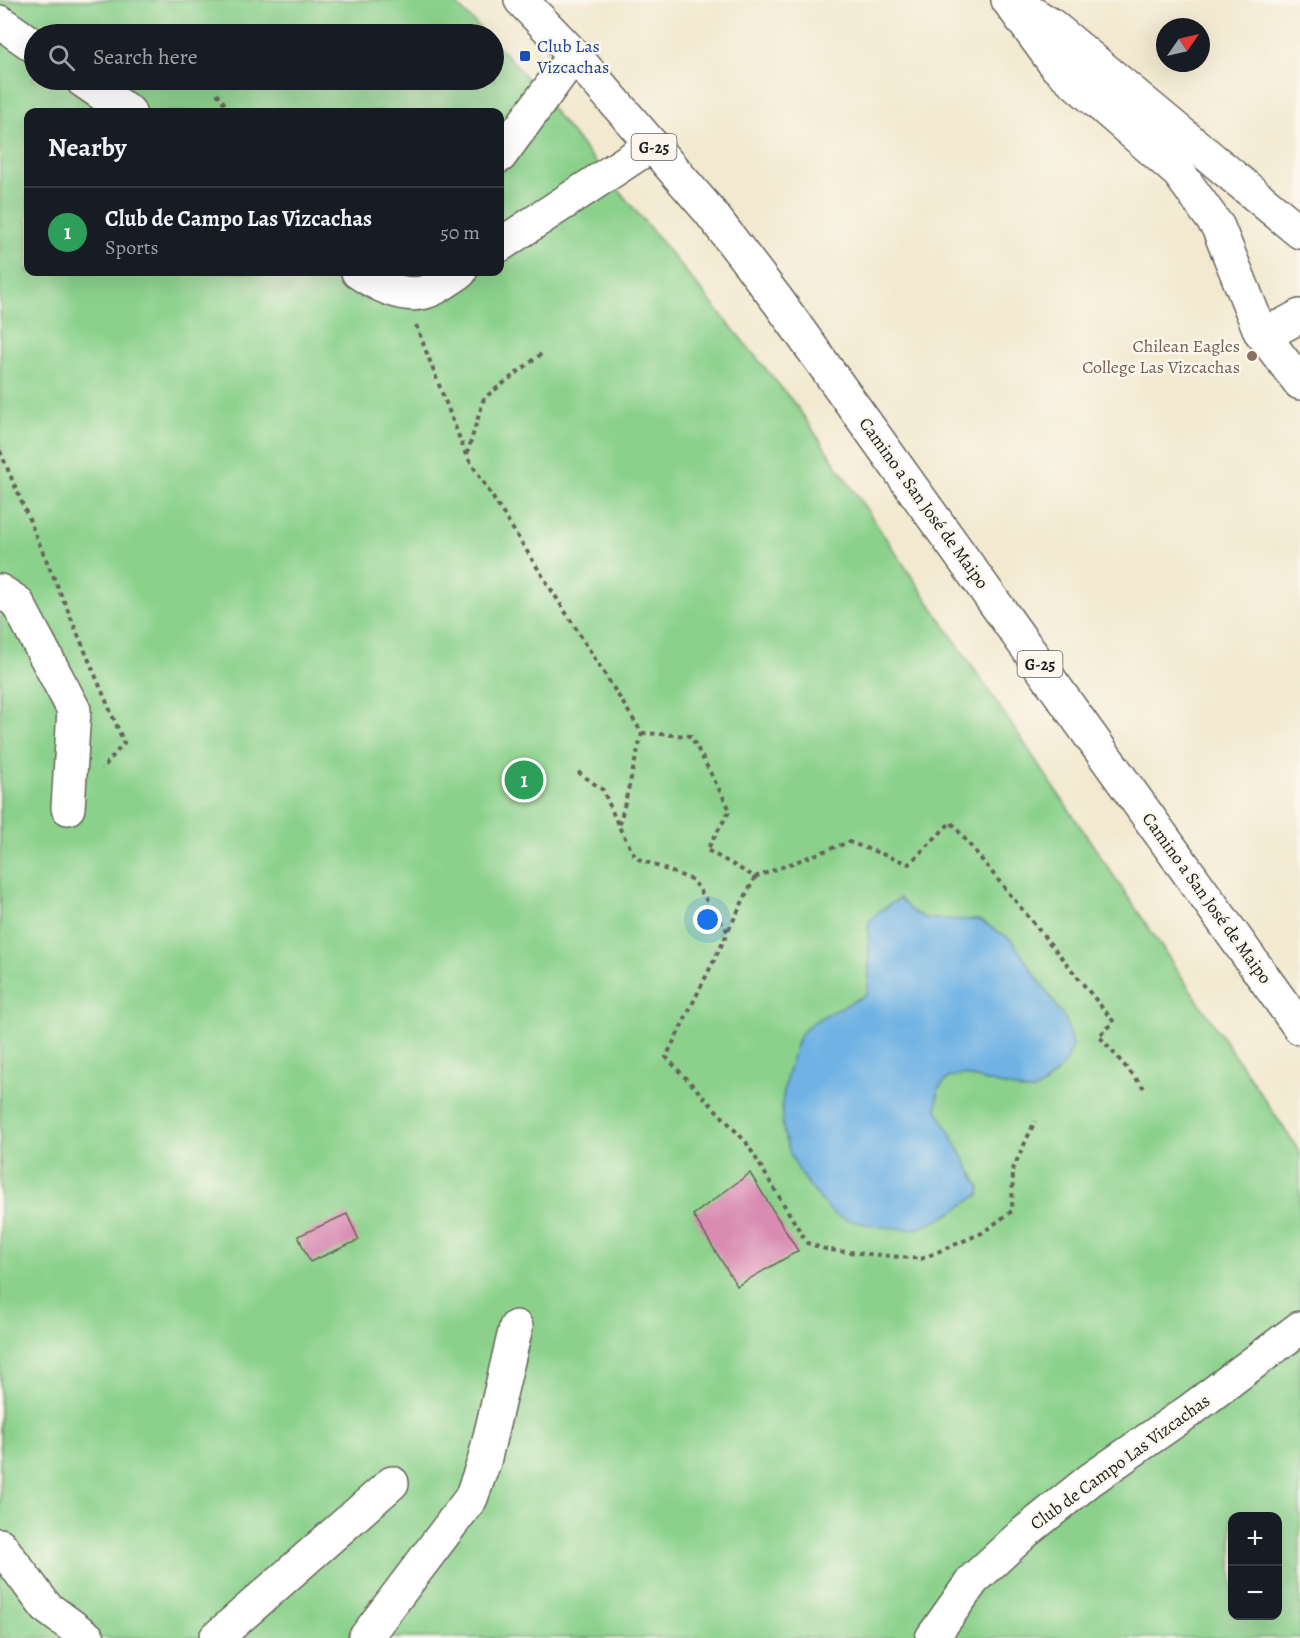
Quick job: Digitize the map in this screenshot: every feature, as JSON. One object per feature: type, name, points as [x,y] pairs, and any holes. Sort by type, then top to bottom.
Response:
[{"type":"main road","name":"Camino a San José de Maipo","points":[[521,0],[574,55],[710,213],[824,363],[1300,1028]]},
{"type":"main road","points":[[1009,0],[1051,25],[1300,232]]},
{"type":"main road","points":[[1009,0],[1057,67],[1179,173],[1218,227],[1260,331],[1300,383]]},
{"type":"main road","points":[[0,22],[24,39]]},
{"type":"main road","points":[[504,151],[574,55]]},
{"type":"main road","points":[[97,90],[123,108]]},
{"type":"main road","points":[[504,242],[652,145]]},
{"type":"main road","points":[[364,276],[404,293],[427,292],[453,276]]},
{"type":"main road","points":[[1260,331],[1282,326],[1300,316]]},
{"type":"main road","points":[[0,591],[17,602],[74,710],[68,808]]},
{"type":"main road","points":[[365,1638],[471,1498],[484,1462],[516,1327]]},
{"type":"main road","name":"Club de Campo Las Vizcachas","points":[[933,1638],[973,1580],[1024,1533],[1090,1480],[1192,1409],[1300,1328]]},
{"type":"main road","points":[[216,1638],[392,1483]]},
{"type":"main road","points":[[0,1545],[46,1606],[88,1638]]},
{"type":"path","points":[[218,93],[227,108]]},
{"type":"path","points":[[404,293],[466,455],[642,733],[619,827]]},
{"type":"path","points":[[466,455],[484,398],[544,352]]},
{"type":"path","points":[[642,733],[691,736],[730,810],[707,850],[755,877]]},
{"type":"path","points":[[578,772],[603,790],[636,858],[693,880],[728,932]]},
{"type":"path","points":[[1035,1121],[1013,1169],[1012,1211],[982,1233],[921,1259],[828,1250],[807,1243],[746,1142],[666,1057],[755,877],[849,842],[909,864],[951,822],[1114,1022],[1099,1036],[1143,1088]]},
{"type":"green space","points":[[0,0],[452,0],[476,24],[24,24],[24,90],[504,90],[504,52],[798,408],[1300,1152],[1300,1638],[0,1638]]},
{"type":"water","points":[[900,898],[911,911],[928,919],[979,920],[1011,939],[1066,1020],[1072,1047],[1066,1063],[1045,1084],[1034,1091],[963,1075],[948,1078],[938,1089],[937,1109],[980,1188],[979,1195],[937,1221],[910,1229],[859,1223],[832,1212],[816,1194],[794,1162],[783,1130],[782,1114],[786,1078],[799,1036],[814,1022],[867,994],[869,922],[879,911]]},
{"type":"building","points":[[750,1173],[798,1251],[737,1286],[693,1215]]},
{"type":"building","points":[[347,1214],[359,1240],[310,1262],[298,1236]]},
{"type":"place","name":"Club Las Vizcachas","points":[[525,56]]},
{"type":"place","name":"Chilean Eagles College Las Vizcachas","points":[[1252,356]]},
{"type":"place","name":"Club de Campo Las Vizcachas","points":[[524,780]]}]
